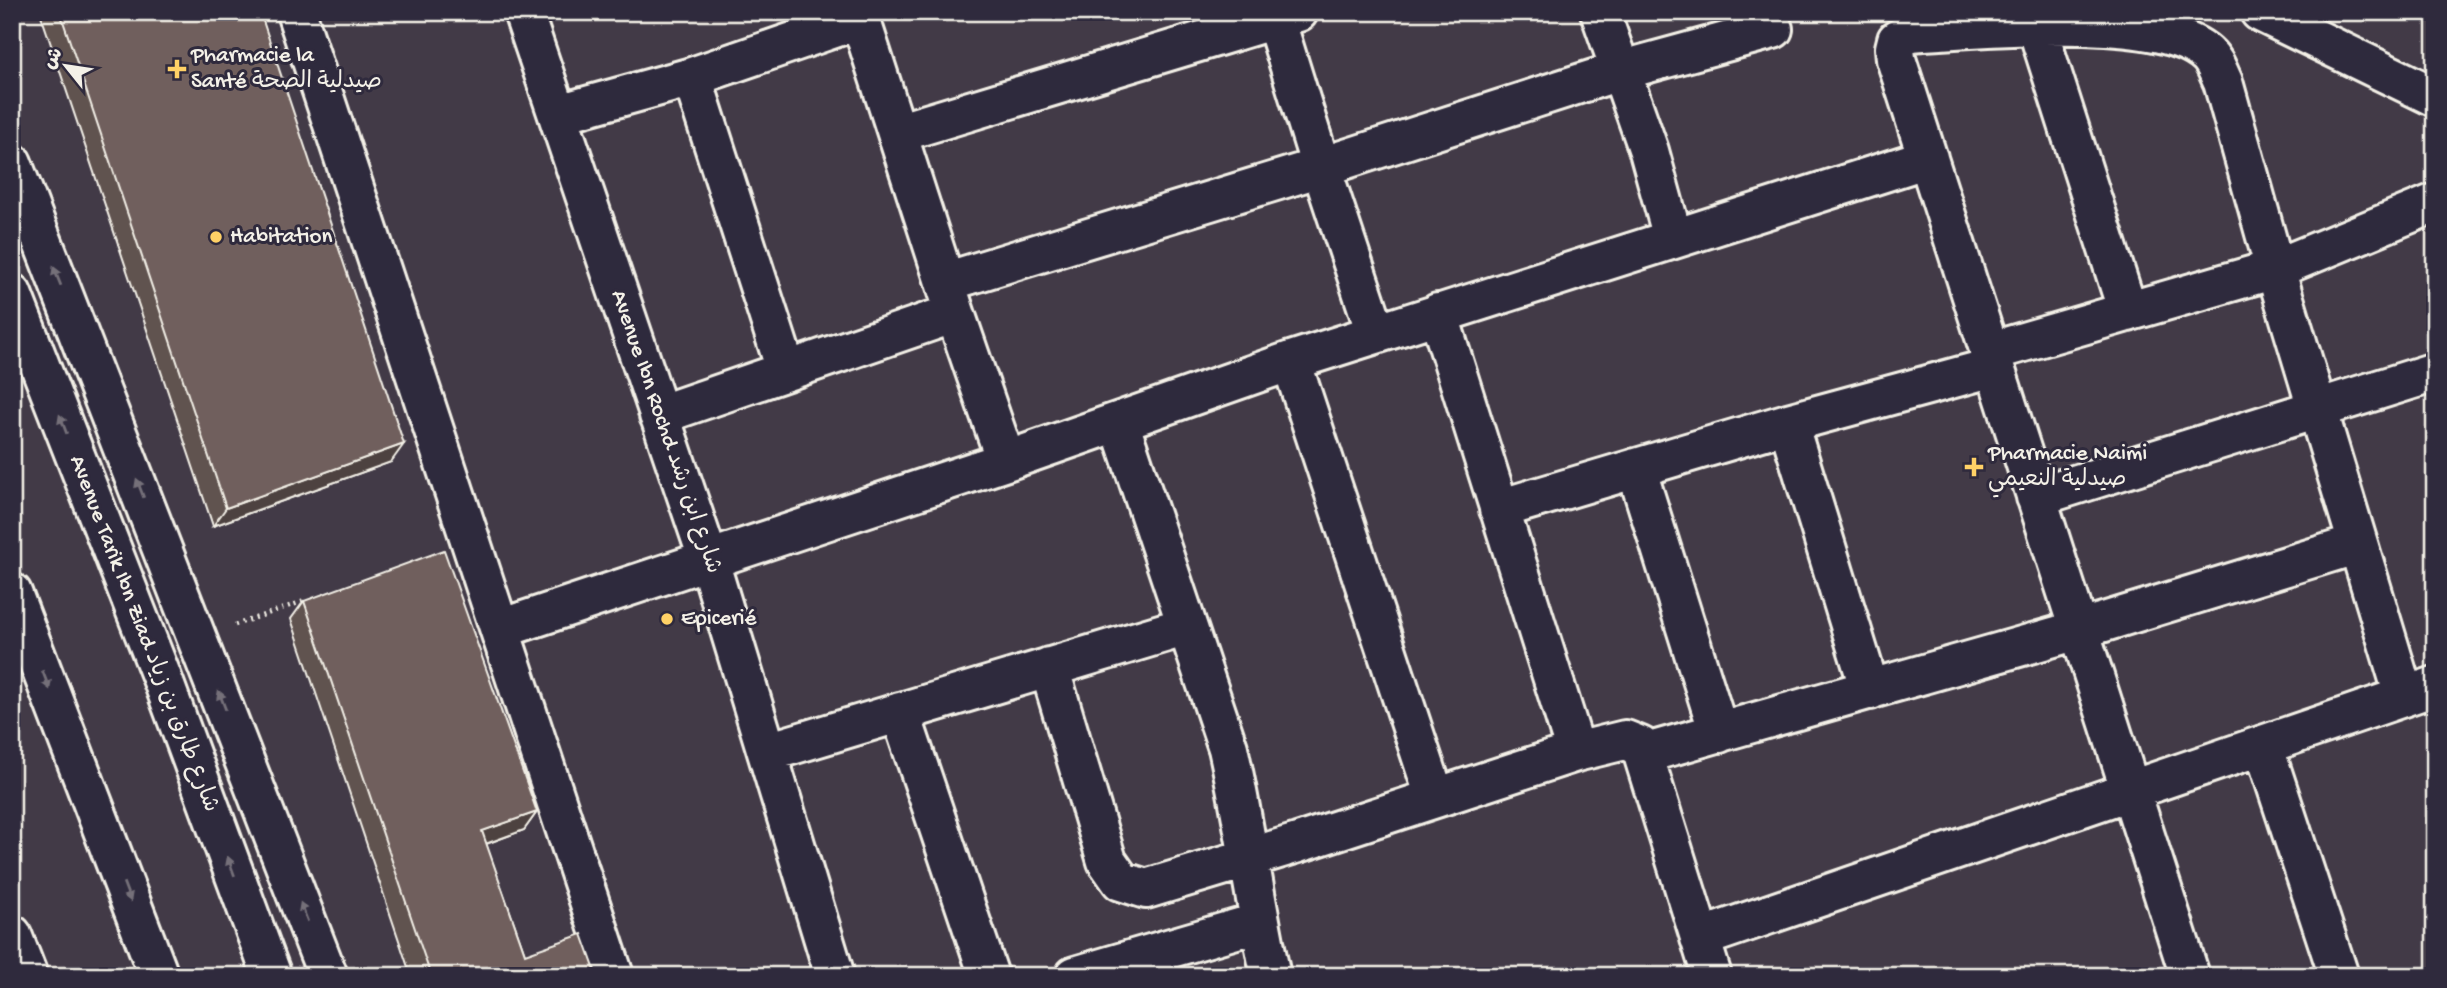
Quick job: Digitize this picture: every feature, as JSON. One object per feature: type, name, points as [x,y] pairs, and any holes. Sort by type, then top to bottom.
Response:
[{"type":"street","points":[[296,12],[614,976]]},
{"type":"street","name":"Avenue Ibn Rochd شارع ابن رشد","points":[[523,12],[709,561],[835,976]]},
{"type":"street","points":[[1600,12],[1649,151],[1673,238]]},
{"type":"street","points":[[2260,12],[2435,97]]},
{"type":"street","points":[[2315,12],[2435,70]]},
{"type":"street","points":[[897,133],[1282,14],[1321,167],[1376,333]]},
{"type":"street","points":[[558,114],[692,77],[859,16],[1006,461]]},
{"type":"street","points":[[2036,24],[2128,312]]},
{"type":"street","points":[[1700,938],[2130,792],[2263,745],[2425,697],[2358,544],[2215,65],[2206,54],[2190,43],[2144,29],[2036,24],[1910,32],[1897,40],[1895,48],[1896,59],[2078,630],[2130,792],[2190,976]]},
{"type":"street","points":[[659,415],[786,370],[950,297],[1321,167],[1619,71],[1773,29]]},
{"type":"street","points":[[692,77],[786,370]]},
{"type":"street","points":[[500,629],[1006,461],[1291,361],[1928,158]]},
{"type":"street","points":[[12,163],[328,976]]},
{"type":"street","points":[[1499,509],[1992,360],[2128,312],[2275,269],[2435,203]]},
{"type":"street","name":"Avenue Tarik Ibn Ziad شارع طارق بن زياد","points":[[12,294],[162,678],[272,976]]},
{"type":"street","points":[[1438,313],[1576,752]]},
{"type":"street","points":[[1291,361],[1435,797]]},
{"type":"street","points":[[2036,497],[2435,372]]},
{"type":"street","points":[[1119,422],[1228,748],[1271,976]]},
{"type":"street","points":[[1788,423],[1870,690]]},
{"type":"street","points":[[1636,468],[1719,733]]},
{"type":"street","points":[[1643,754],[2078,630],[2358,544]]},
{"type":"street","points":[[12,593],[159,976]]},
{"type":"street","points":[[768,752],[1187,626]]},
{"type":"street","points":[[1049,667],[1107,861],[1121,881],[1146,889],[1197,876],[1576,752],[1625,740],[1640,746],[1712,976]]},
{"type":"street","points":[[900,712],[989,976]]},
{"type":"street","points":[[2263,745],[2339,976]]},
{"type":"street","points":[[1075,976],[1260,922]]},
{"type":"street","points":[[12,935],[28,976]]},
{"type":"path","points":[[198,638],[316,597]]},
{"type":"building","name":"Habitation","points":[[60,12],[260,12],[404,444],[226,508]]},
{"type":"building","points":[[444,550],[537,812],[482,831],[525,954],[582,934],[597,976],[431,976],[304,601]]},
{"type":"place","name":"Pharmacie la Santé صيدلية الصحة","points":[[177,69]]},
{"type":"place","name":"Habitation","points":[[216,237]]},
{"type":"place","name":"Pharmacie Naimi صيدلية النعيمي","points":[[1974,467]]},
{"type":"place","name":"Epicerié","points":[[667,619]]}]
